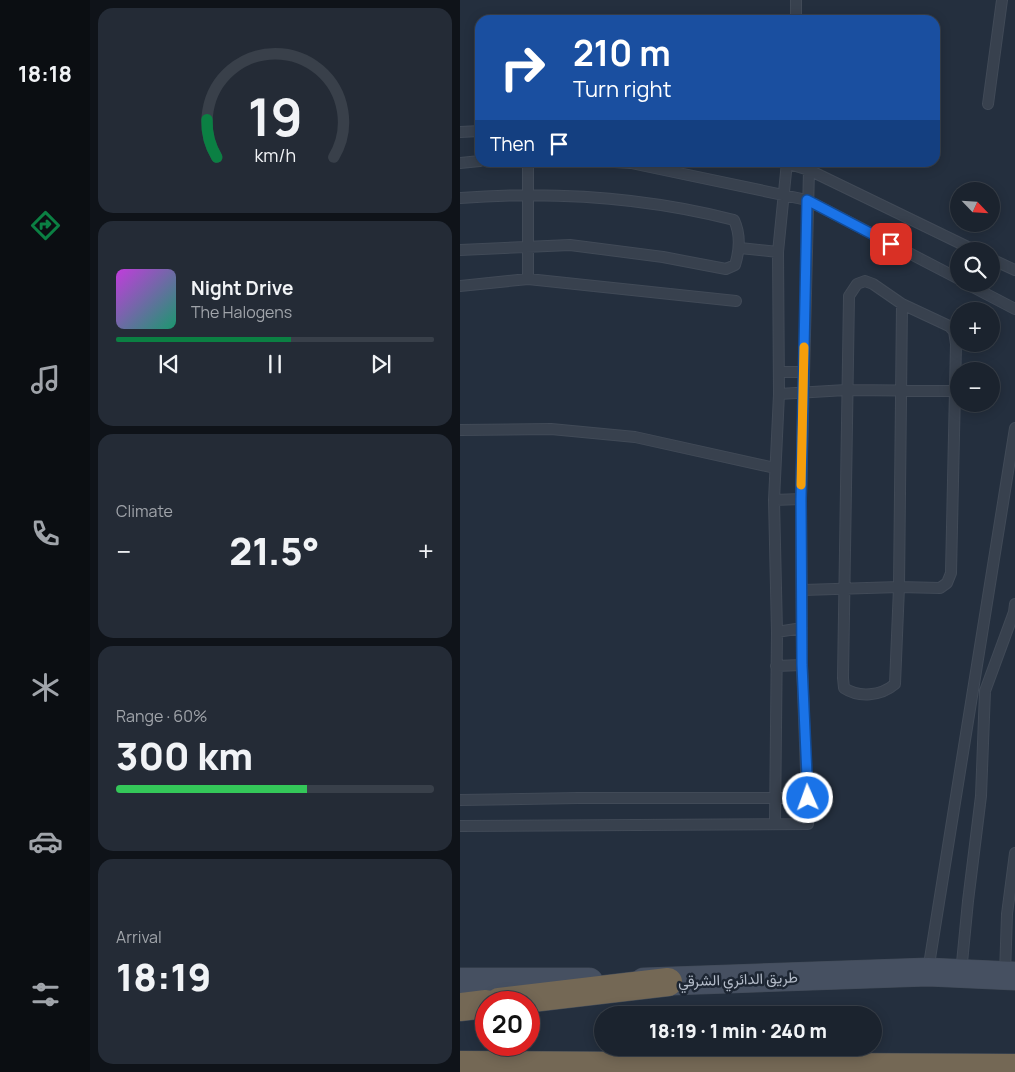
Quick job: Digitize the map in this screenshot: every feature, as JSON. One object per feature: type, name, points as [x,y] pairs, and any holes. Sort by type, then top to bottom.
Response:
[{"type":"highway","points":[[540,997],[668,982]]},
{"type":"highway","points":[[460,1007],[475,1005]]},
{"type":"highway","points":[[460,1065],[1015,1068]]},
{"type":"main road","name":"طريق الدائري الشرقي","points":[[460,982],[668,982],[928,972],[1010,976]]},
{"type":"lane","points":[[796,0],[796,15]]},
{"type":"lane","points":[[988,104],[1002,0]]},
{"type":"lane","points":[[460,132],[475,131]]},
{"type":"lane","points":[[460,163],[475,162]]},
{"type":"lane","points":[[528,167],[528,279]]},
{"type":"lane","points":[[651,167],[807,200],[950,274]]},
{"type":"lane","points":[[775,824],[777,632],[774,500],[780,394],[778,252],[786,167]]},
{"type":"lane","points":[[460,826],[808,824],[802,665],[801,499],[807,167]]},
{"type":"lane","points":[[809,167],[958,242]]},
{"type":"lane","points":[[460,198],[580,195],[644,202],[692,210],[734,220],[738,229],[740,248],[735,265],[726,270],[663,257],[570,245],[527,245],[460,250]]},
{"type":"lane","points":[[740,248],[778,252]]},
{"type":"lane","points":[[1000,263],[1015,270]]},
{"type":"lane","points":[[460,286],[528,279],[736,301]]},
{"type":"lane","points":[[902,304],[899,587],[895,684],[882,692],[861,695],[851,693],[844,688],[843,678],[843,590],[849,296],[857,284],[865,281],[873,284],[902,304],[944,323],[954,331],[955,362]]},
{"type":"lane","points":[[982,292],[1015,309]]},
{"type":"lane","points":[[779,372],[804,372]]},
{"type":"lane","points":[[780,394],[846,390],[950,392]]},
{"type":"lane","points":[[803,590],[899,587],[940,588],[947,584],[951,573],[954,412]]},
{"type":"lane","points":[[928,972],[1015,428]]},
{"type":"lane","points":[[460,430],[551,429],[635,437],[775,468]]},
{"type":"lane","points":[[774,500],[801,499]]},
{"type":"lane","points":[[961,974],[981,796],[985,691],[1014,612],[1015,604]]},
{"type":"lane","points":[[777,632],[802,628]]},
{"type":"lane","points":[[776,666],[802,665]]},
{"type":"lane","points":[[460,800],[808,798]]},
{"type":"lane","points":[[1010,976],[1007,914],[1015,853]]},
{"type":"slow traffic","points":[[801,485],[804,347]]},
{"type":"route","points":[[808,798],[802,665],[801,499],[807,200],[891,244]]}]
